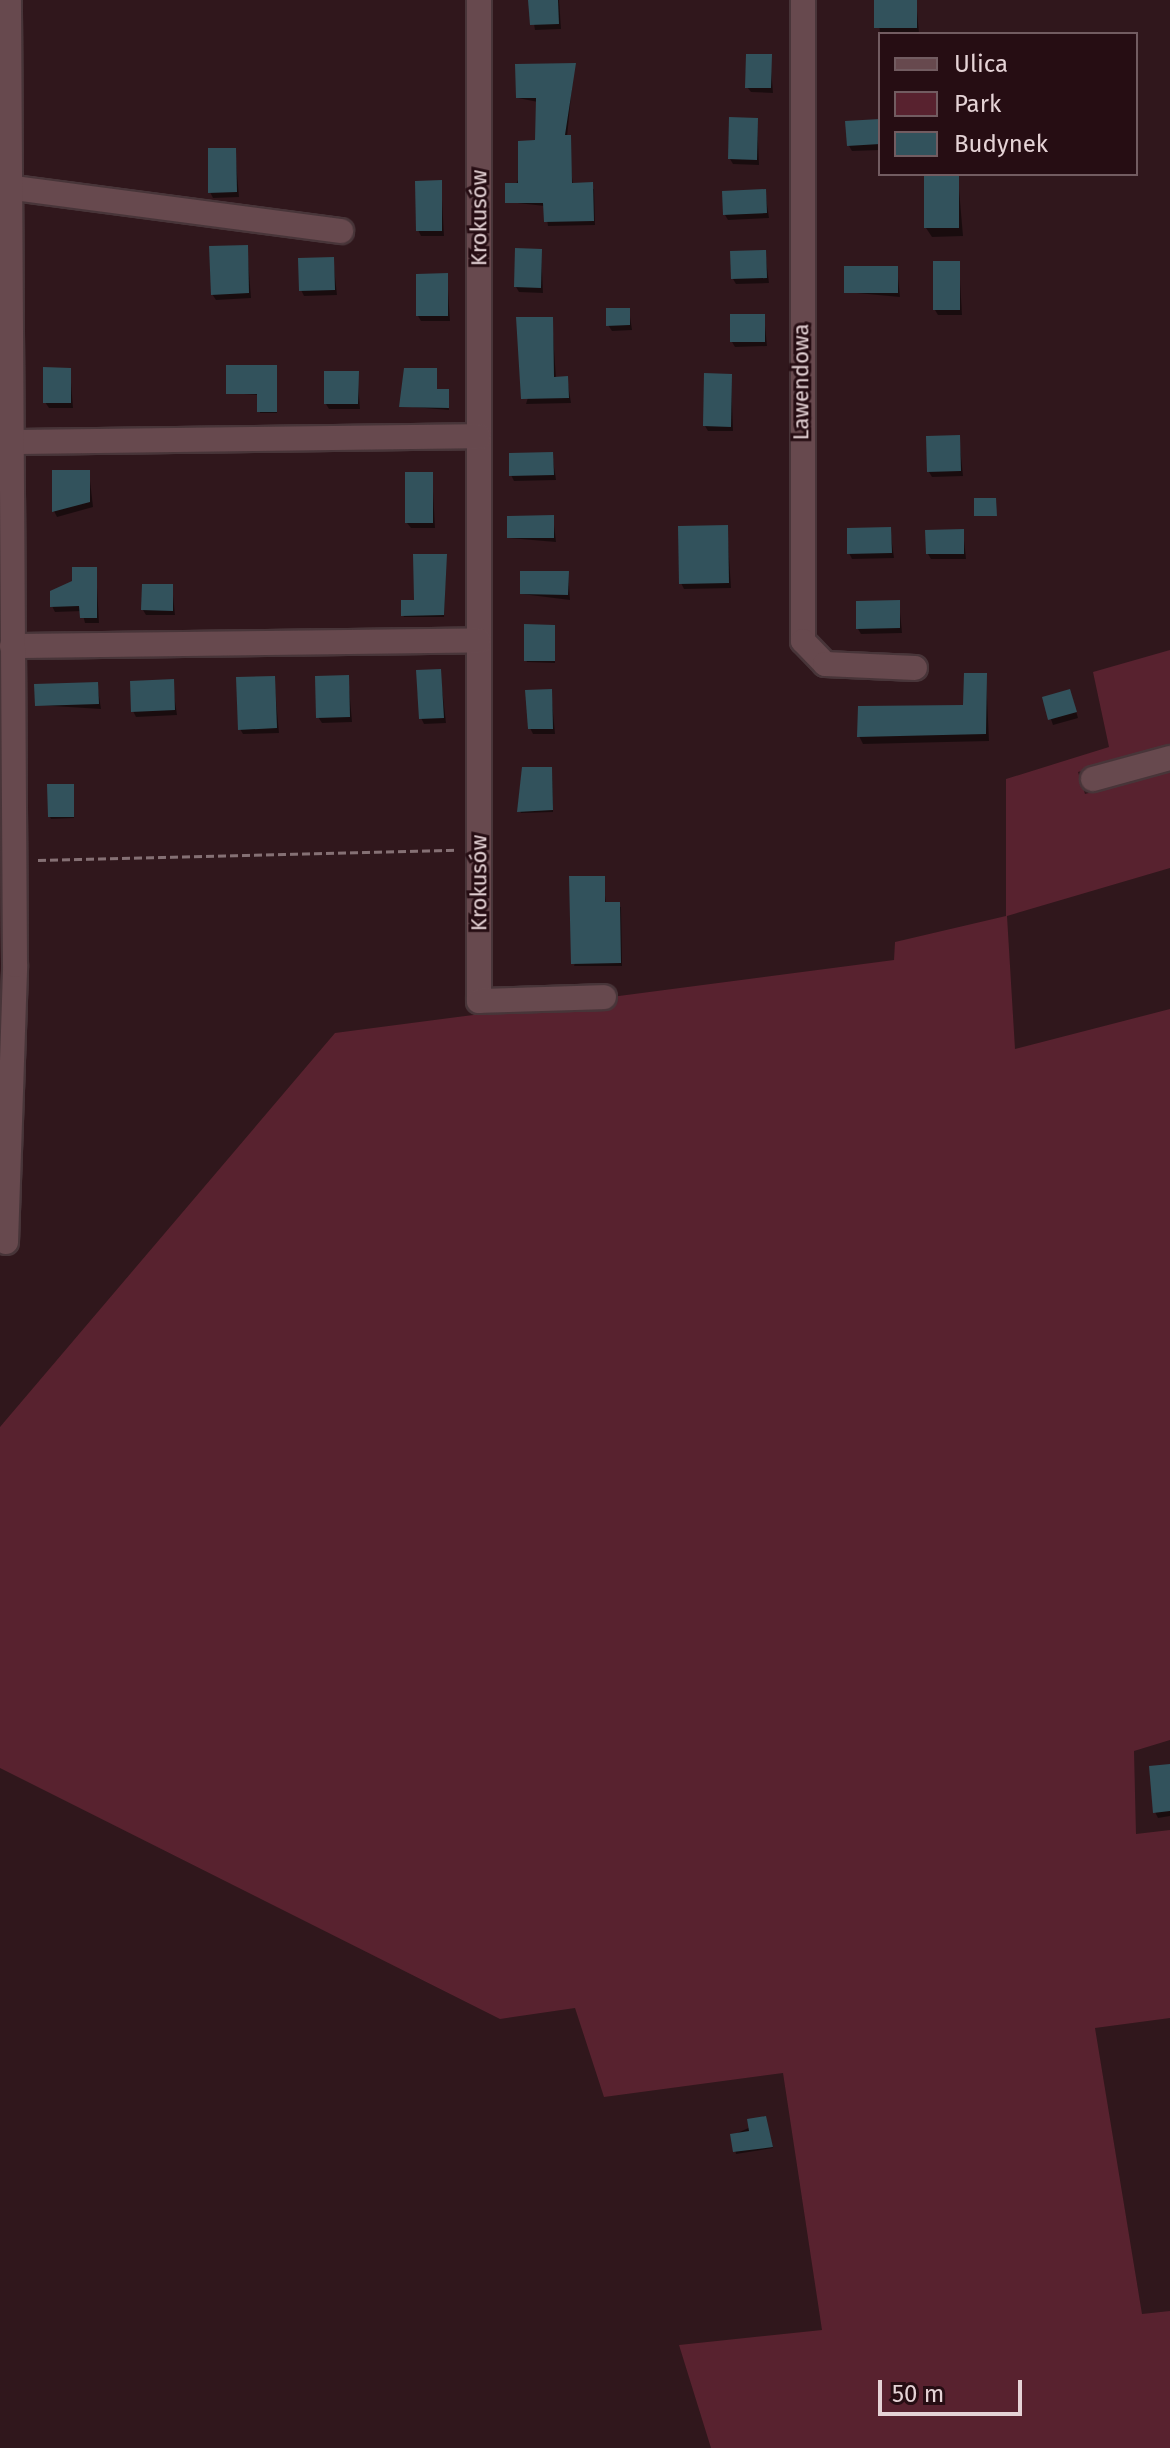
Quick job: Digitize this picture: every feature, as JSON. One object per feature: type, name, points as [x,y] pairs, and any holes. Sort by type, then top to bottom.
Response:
[{"type":"street","points":[[6,1242],[7,963],[14,861],[6,748],[12,646],[5,523],[9,442],[3,242],[7,187],[4,88],[9,0]]},
{"type":"street","name":"Krokusów","points":[[479,0],[479,1001],[604,997]]},
{"type":"street","name":"Lawendowa","points":[[803,0],[803,641],[825,664],[915,668]]},
{"type":"street","points":[[7,187],[341,231]]},
{"type":"street","points":[[9,442],[479,436]]},
{"type":"street","points":[[12,646],[479,640]]},
{"type":"street","points":[[1093,779],[1170,758]]},
{"type":"path","points":[[14,861],[479,850]]},
{"type":"green space","points":[[1170,650],[1170,746],[1078,772],[1085,794],[1170,770],[1170,868],[1007,916],[1015,1049],[1170,1009],[1170,1740],[1134,1751],[1136,1834],[1170,1830],[1170,2018],[1095,2028],[1142,2314],[1170,2311],[1170,2448],[711,2448],[679,2345],[822,2330],[783,2073],[604,2097],[575,2008],[500,2019],[0,1768],[0,1427],[335,1033],[894,960],[895,942],[1006,916],[1006,779],[1109,747],[1093,672]]},
{"type":"building","points":[[528,0],[558,0],[559,24],[530,25]]},
{"type":"building","points":[[874,0],[917,0],[917,28],[874,28]]},
{"type":"building","points":[[746,54],[772,54],[771,88],[745,88]]},
{"type":"building","points":[[576,63],[565,135],[571,135],[572,183],[593,182],[594,221],[544,222],[543,203],[505,203],[505,183],[518,183],[518,141],[535,140],[536,98],[516,98],[515,64]]},
{"type":"building","points":[[729,117],[758,118],[757,160],[728,159]]},
{"type":"building","points":[[878,119],[878,144],[847,146],[845,121]]},
{"type":"building","points":[[208,148],[236,148],[237,192],[208,193]]},
{"type":"building","points":[[924,176],[959,176],[959,228],[924,228]]},
{"type":"building","points":[[442,180],[442,231],[416,231],[415,181]]},
{"type":"building","points":[[766,189],[767,213],[723,215],[722,191]]},
{"type":"building","points":[[248,245],[249,293],[211,295],[209,246]]},
{"type":"building","points":[[515,248],[542,249],[541,288],[514,287]]},
{"type":"building","points":[[766,250],[767,278],[731,279],[730,251]]},
{"type":"building","points":[[334,257],[335,290],[299,291],[298,258]]},
{"type":"building","points":[[933,261],[960,261],[960,310],[933,310]]},
{"type":"building","points":[[844,266],[898,266],[898,293],[844,293]]},
{"type":"building","points":[[448,273],[448,316],[416,316],[416,274]]},
{"type":"building","points":[[606,308],[630,308],[630,325],[606,326]]},
{"type":"building","points":[[730,314],[765,314],[765,342],[730,342]]},
{"type":"building","points":[[516,317],[553,317],[554,377],[568,376],[569,398],[521,399]]},
{"type":"building","points":[[226,365],[277,365],[277,412],[257,412],[257,394],[226,394]]},
{"type":"building","points":[[43,367],[71,368],[71,403],[43,403]]},
{"type":"building","points":[[404,368],[437,368],[437,389],[449,389],[449,408],[399,407]]},
{"type":"building","points":[[324,371],[359,371],[358,404],[324,404]]},
{"type":"building","points":[[704,373],[732,374],[731,427],[703,426]]},
{"type":"building","points":[[960,435],[961,471],[927,472],[926,436]]},
{"type":"building","points":[[553,452],[554,475],[509,476],[509,453]]},
{"type":"building","points":[[52,470],[90,470],[90,502],[52,512]]},
{"type":"building","points":[[405,472],[433,472],[433,523],[405,523]]},
{"type":"building","points":[[974,498],[996,498],[997,516],[974,516]]},
{"type":"building","points":[[554,515],[554,538],[507,538],[507,516]]},
{"type":"building","points":[[728,525],[729,583],[679,584],[678,526]]},
{"type":"building","points":[[891,527],[892,553],[847,554],[847,528]]},
{"type":"building","points":[[964,529],[964,554],[926,554],[925,530]]},
{"type":"building","points":[[413,554],[447,554],[444,615],[401,616],[401,600],[414,600]]},
{"type":"building","points":[[72,567],[97,567],[97,618],[80,618],[79,606],[50,607],[50,591],[72,581]]},
{"type":"building","points":[[520,571],[569,571],[568,595],[520,594]]},
{"type":"building","points":[[142,584],[173,584],[173,611],[141,610]]},
{"type":"building","points":[[900,600],[900,628],[856,629],[856,601]]},
{"type":"building","points":[[524,624],[555,625],[555,661],[524,661]]},
{"type":"building","points":[[441,669],[444,718],[419,719],[416,670]]},
{"type":"building","points":[[964,673],[987,673],[986,734],[857,737],[858,706],[963,705]]},
{"type":"building","points":[[349,675],[350,717],[316,718],[315,676]]},
{"type":"building","points":[[275,676],[277,728],[238,730],[236,677]]},
{"type":"building","points":[[174,679],[175,710],[131,712],[130,681]]},
{"type":"building","points":[[98,682],[99,704],[35,706],[34,684]]},
{"type":"building","points":[[552,689],[553,729],[528,729],[525,690]]},
{"type":"building","points":[[1070,689],[1077,712],[1048,720],[1042,697]]},
{"type":"building","points":[[522,767],[552,767],[553,810],[517,812]]},
{"type":"building","points":[[47,784],[74,784],[74,817],[48,817]]},
{"type":"building","points":[[569,876],[605,876],[605,902],[620,902],[621,963],[571,964]]},
{"type":"building","points":[[1170,1764],[1170,1811],[1153,1813],[1149,1766]]},
{"type":"building","points":[[766,2116],[773,2147],[733,2152],[730,2134],[749,2131],[747,2119]]}]
